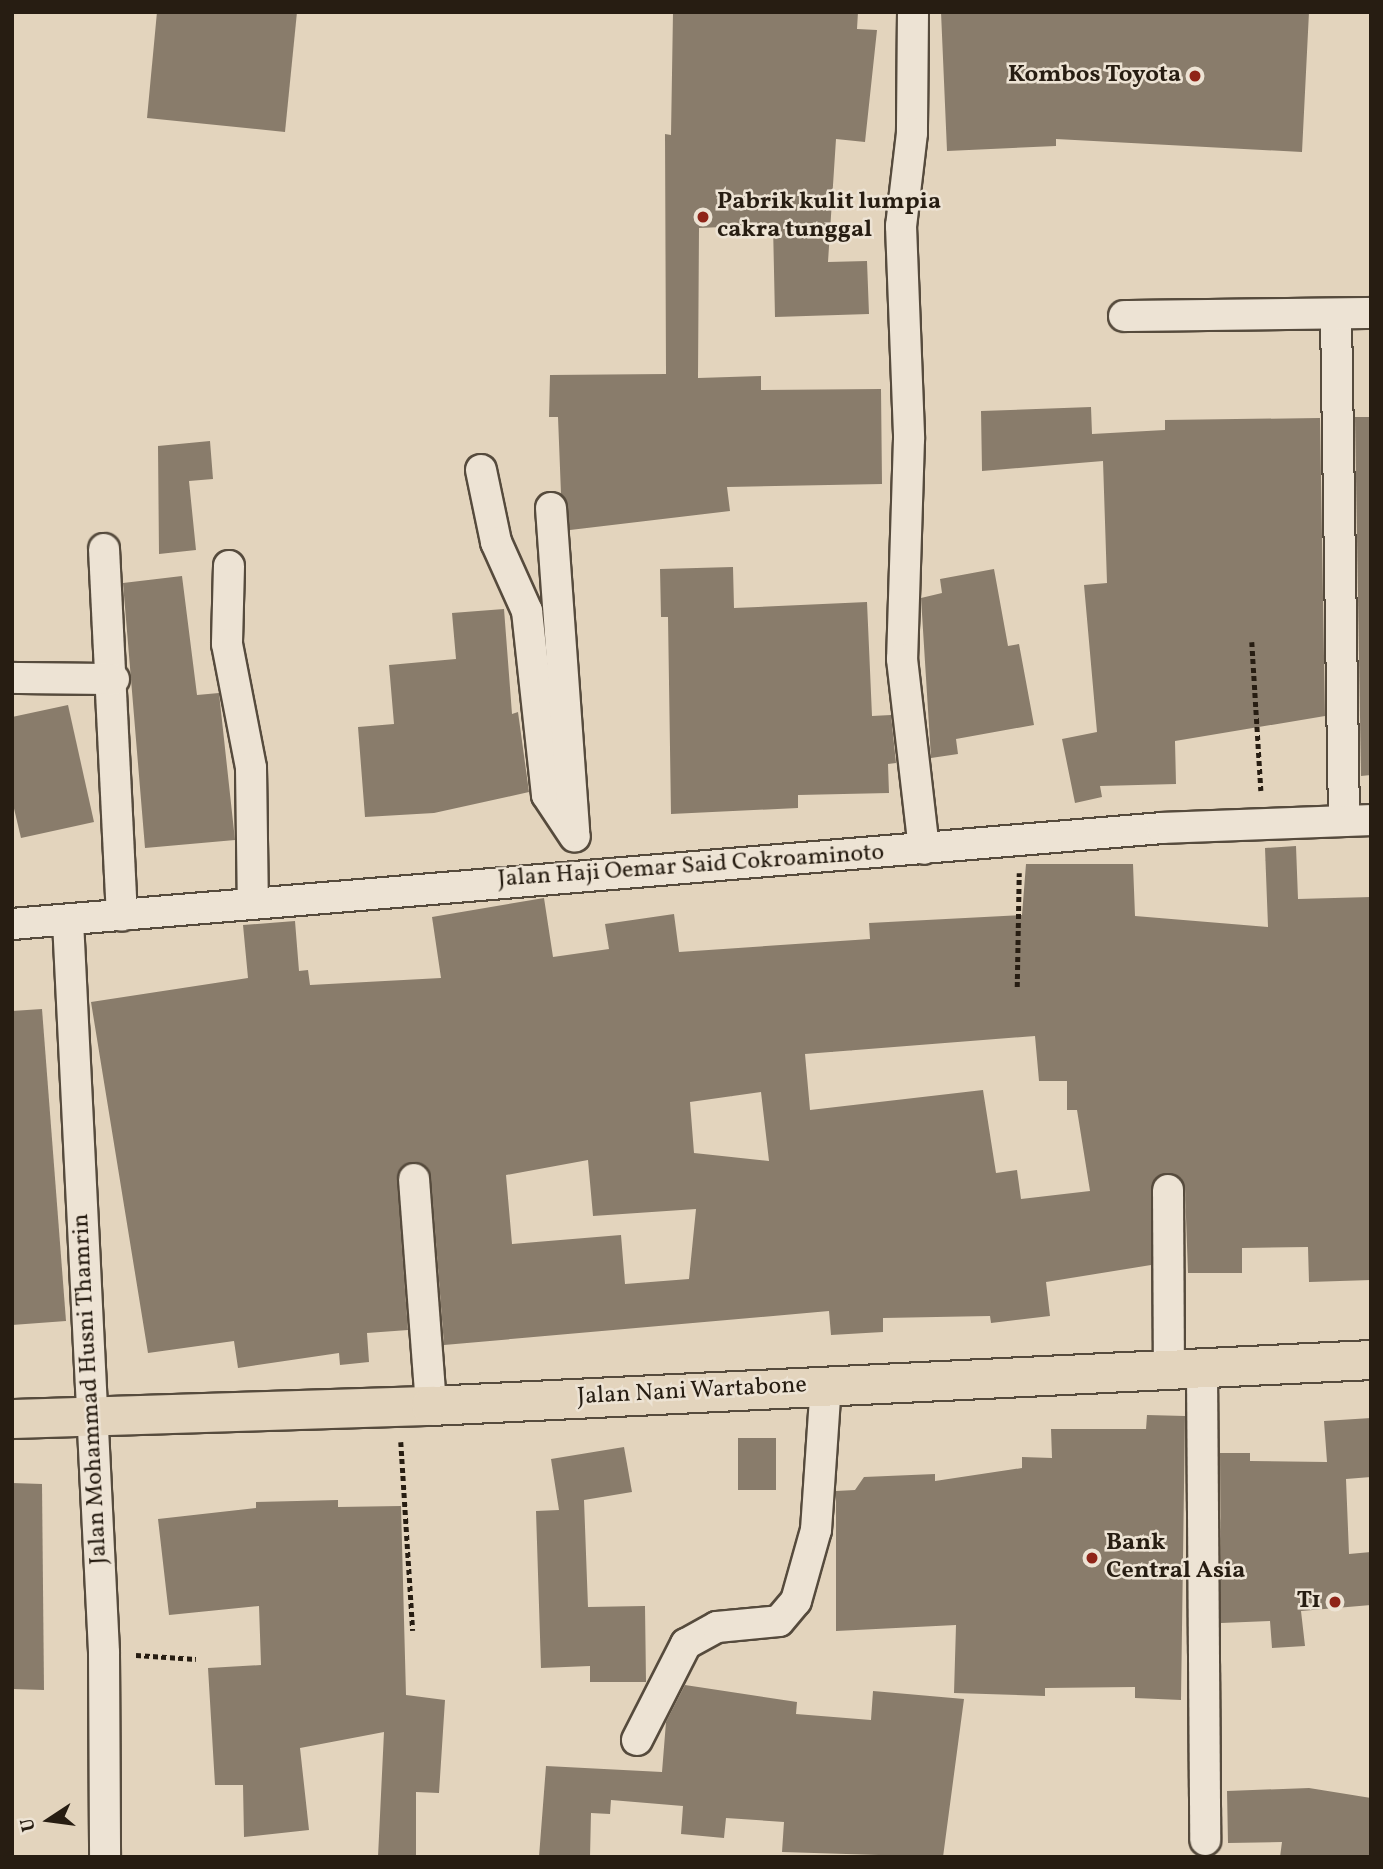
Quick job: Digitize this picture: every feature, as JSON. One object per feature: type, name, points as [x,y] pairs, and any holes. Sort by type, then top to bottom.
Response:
[{"type":"main road","name":"Jalan Nani Wartabone","points":[[12,1419],[91,1413],[414,1407],[827,1385],[1185,1372],[1371,1360]]},
{"type":"street","points":[[913,12],[912,133],[901,226],[909,439],[902,659],[924,849]]},
{"type":"street","points":[[1125,316],[1371,313]]},
{"type":"street","points":[[1336,315],[1357,820]]},
{"type":"street","points":[[481,470],[493,533],[527,611],[547,795],[575,837]]},
{"type":"street","points":[[551,508],[575,837],[580,873]]},
{"type":"street","points":[[104,549],[114,679],[122,916]]},
{"type":"street","points":[[229,566],[227,644],[251,768],[253,903]]},
{"type":"street","points":[[12,678],[114,679]]},
{"type":"street","name":"Jalan Haji Oemar Said Cokroaminoto","points":[[12,924],[580,873],[1020,840],[1357,820]]},
{"type":"street","name":"Jalan Mohammad Husni Thamrin","points":[[68,921],[104,1653],[105,1857]]},
{"type":"street","points":[[414,1178],[414,1407]]},
{"type":"street","points":[[1168,1190],[1185,1372],[1205,1840]]},
{"type":"street","points":[[637,1740],[686,1644],[717,1627],[779,1621],[796,1601],[816,1531],[827,1385]]},
{"type":"path","points":[[1252,642],[1264,824]]},
{"type":"path","points":[[1017,987],[1020,840]]},
{"type":"path","points":[[413,1631],[414,1407]]},
{"type":"path","points":[[104,1653],[197,1659]]},
{"type":"building","points":[[157,12],[297,12],[285,132],[147,118]]},
{"type":"building","points":[[673,12],[858,12],[857,29],[877,30],[865,142],[836,139],[828,262],[867,261],[869,314],[775,317],[773,225],[699,228],[698,378],[761,376],[761,390],[881,389],[882,484],[727,487],[730,511],[570,530],[561,494],[558,417],[549,417],[550,375],[666,374],[665,134],[671,135]]},
{"type":"building","name":"Kombos Toyota","points":[[941,12],[1309,12],[1302,152],[1056,139],[1056,146],[947,151]]},
{"type":"building","points":[[1091,407],[1092,434],[1165,430],[1165,420],[1320,418],[1325,716],[1175,741],[1176,784],[1100,786],[1102,797],[1075,803],[1062,739],[1097,732],[1084,585],[1107,583],[1103,461],[982,471],[981,411]]},
{"type":"building","points":[[1355,417],[1371,417],[1371,775],[1361,776]]},
{"type":"building","points":[[210,441],[213,479],[189,481],[196,550],[159,554],[158,446]]},
{"type":"building","points":[[733,567],[734,608],[867,602],[872,716],[891,715],[896,763],[888,764],[889,793],[798,795],[798,808],[671,814],[668,617],[661,617],[660,569]]},
{"type":"building","points":[[994,569],[1008,646],[1019,644],[1034,725],[956,739],[958,754],[931,758],[921,598],[942,593],[940,579]]},
{"type":"building","points":[[182,576],[197,695],[219,693],[235,840],[145,848],[123,583]]},
{"type":"building","points":[[504,609],[512,714],[518,712],[529,792],[434,813],[365,817],[358,727],[394,724],[389,665],[456,659],[452,613]]},
{"type":"building","points":[[68,705],[94,822],[21,838],[12,800],[12,717]]},
{"type":"building","points":[[1296,846],[1298,899],[1371,897],[1371,1280],[1309,1282],[1308,1247],[1242,1248],[1242,1273],[1188,1273],[1185,1189],[1167,1173],[1151,1189],[1151,1265],[1046,1282],[1050,1316],[991,1323],[990,1316],[883,1318],[883,1332],[831,1335],[829,1311],[444,1345],[431,1178],[413,1162],[404,1165],[397,1180],[408,1330],[367,1333],[369,1362],[340,1365],[339,1353],[238,1368],[234,1341],[148,1353],[91,1002],[248,978],[243,925],[295,921],[299,971],[308,970],[310,985],[441,978],[432,917],[544,898],[553,957],[609,949],[605,924],[674,914],[679,952],[870,939],[869,923],[1022,915],[1026,864],[1133,864],[1135,916],[1268,927],[1265,848]],"holes":[[[1035,1036],[1039,1081],[1067,1081],[1067,1110],[1077,1110],[1090,1191],[1021,1199],[1017,1170],[996,1173],[983,1090],[810,1110],[805,1054]],[[761,1092],[769,1161],[694,1153],[690,1102]],[[588,1160],[593,1216],[696,1209],[689,1279],[625,1284],[621,1235],[512,1244],[506,1175]]]},
{"type":"building","points":[[42,1009],[66,1321],[12,1325],[12,1011]]},
{"type":"building","points":[[1147,1415],[1185,1416],[1181,1700],[1135,1698],[1135,1687],[1045,1688],[1045,1696],[954,1693],[956,1625],[836,1631],[836,1491],[855,1490],[864,1477],[935,1474],[935,1481],[1022,1468],[1022,1457],[1052,1458],[1051,1429],[1146,1429]]},
{"type":"building","points":[[1371,1418],[1371,1477],[1346,1479],[1349,1554],[1371,1552],[1371,1605],[1301,1611],[1305,1646],[1272,1648],[1270,1621],[1221,1623],[1220,1453],[1250,1453],[1250,1461],[1327,1462],[1324,1421]]},
{"type":"building","points":[[738,1438],[776,1438],[776,1490],[738,1490]]},
{"type":"building","points":[[624,1447],[632,1492],[584,1500],[588,1607],[645,1606],[646,1682],[590,1682],[590,1666],[541,1668],[536,1511],[559,1510],[551,1459]]},
{"type":"building","points":[[12,1483],[42,1484],[44,1690],[12,1689]]},
{"type":"building","points":[[338,1500],[338,1507],[401,1506],[406,1695],[445,1700],[439,1793],[416,1792],[416,1857],[378,1857],[384,1732],[300,1748],[309,1830],[244,1837],[243,1785],[215,1785],[208,1668],[261,1665],[259,1606],[169,1615],[158,1519],[256,1508],[256,1502]]},
{"type":"building","points":[[685,1685],[797,1702],[796,1714],[871,1720],[873,1691],[964,1699],[943,1857],[782,1852],[784,1822],[726,1818],[724,1838],[681,1834],[683,1806],[611,1800],[610,1814],[591,1813],[590,1857],[539,1857],[546,1766],[662,1772],[666,1722]]},
{"type":"building","points":[[1309,1788],[1371,1798],[1371,1857],[1280,1857],[1282,1842],[1228,1843],[1227,1791]]},
{"type":"place","name":"Kombos Toyota","points":[[1195,76]]},
{"type":"place","name":"Pabrik kulit lumpia cakra tunggal","points":[[703,217]]},
{"type":"place","name":"Bank Central Asia","points":[[1092,1558]]},
{"type":"place","name":"T1","points":[[1335,1602]]}]
